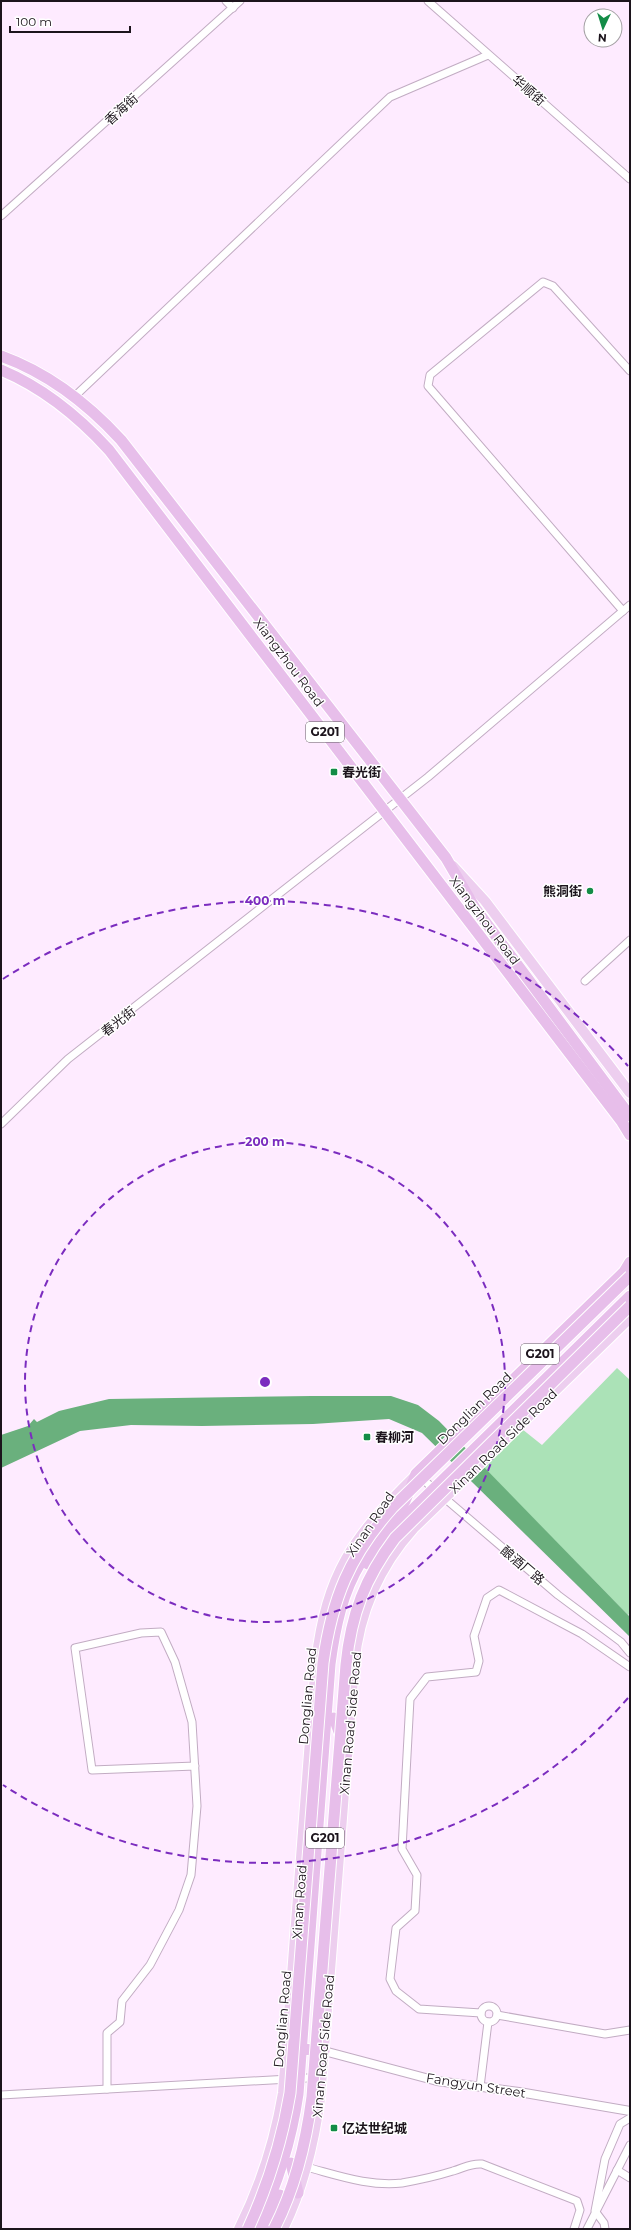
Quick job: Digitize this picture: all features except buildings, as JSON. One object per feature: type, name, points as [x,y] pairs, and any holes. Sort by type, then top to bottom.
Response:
[{"type":"highway","name":"Xiangzhou Road","points":[[1,356],[36,372],[98,415],[139,461],[446,858]]},
{"type":"highway","name":"Xiangzhou Road","points":[[1,370],[53,399],[88,427],[109,450],[385,811],[626,1119]]},
{"type":"highway","name":"G201","points":[[446,858],[475,908],[564,1026],[626,1119],[630,1134]]},
{"type":"highway","name":"Xinan Road","points":[[306,2049],[330,1664],[337,1620],[351,1581],[371,1545],[398,1512],[416,1474],[629,1271]]},
{"type":"highway","name":"Donglian Road","points":[[248,2229],[276,2158],[290,2094],[323,1663],[330,1619],[344,1577],[365,1540],[393,1507],[629,1271]]},
{"type":"highway","name":"Xinan Road","points":[[265,2229],[283,2188],[300,2130],[303,2078],[340,1640],[346,1614],[357,1584],[367,1566],[390,1533],[630,1296]]},
{"type":"highway","points":[[274,2229],[298,2166],[307,2132],[311,2104],[348,1641],[357,1605],[374,1569],[395,1538],[630,1306]]},
{"type":"highway","points":[[334,1718],[347,1754]]},
{"type":"highway","points":[[306,2049],[324,2051]]},
{"type":"highway","name":"Xinan Road","points":[[256,2229],[276,2185],[284,2161],[303,2078]]},
{"type":"highway","points":[[291,2163],[298,2193]]},
{"type":"main road","name":"Xiangzhou Road","points":[[446,858],[485,901],[630,1093]]},
{"type":"main road","name":"Xinan Road Side Road","points":[[283,2229],[298,2193],[306,2167],[318,2111],[356,1642],[367,1602],[381,1573],[401,1543],[456,1487],[630,1318]]},
{"type":"main road","points":[[239,2229],[252,2203],[269,2156],[277,2125],[284,2079],[316,1662],[323,1617],[337,1574],[359,1536],[388,1502],[416,1474]]},
{"type":"street","points":[[226,1],[233,8]]},
{"type":"street","name":"香海街","points":[[1,216],[240,1]]},
{"type":"street","name":"华顺街","points":[[428,1],[630,179]]},
{"type":"street","points":[[74,397],[390,96],[488,55]]},
{"type":"street","points":[[623,611],[428,386],[430,375],[543,282],[553,286],[630,371]]},
{"type":"street","name":"春光街","points":[[1,1124],[68,1059],[400,799],[630,605]]},
{"type":"street","points":[[585,981],[630,940]]},
{"type":"street","name":"酿酒厂路","points":[[416,1474],[558,1595],[621,1642],[630,1653]]},
{"type":"street","points":[[480,2013],[483,2020],[488,2022],[495,2020],[497,2015],[496,2010],[491,2006],[486,2007],[480,2013],[419,2009],[396,1991],[390,1979],[396,1928],[415,1911],[417,1875],[402,1849],[410,1700],[427,1677],[476,1672],[479,1661],[474,1636],[487,1598],[499,1590],[582,1634],[630,1667]]},
{"type":"street","points":[[107,2089],[107,2033],[120,2022],[122,2001],[150,1965],[179,1910],[192,1876],[198,1806],[192,1722],[175,1662],[161,1632],[142,1633],[75,1648],[92,1770],[195,1766]]},
{"type":"street","points":[[497,2015],[606,2034],[630,2030]]},
{"type":"street","points":[[480,2087],[488,2022]]},
{"type":"street","name":"Fangyun Street","points":[[324,2051],[437,2081],[520,2092],[630,2111]]},
{"type":"street","points":[[1,2095],[303,2078]]},
{"type":"street","points":[[605,2229],[604,2223],[596,2211],[605,2159],[620,2124],[630,2118]]},
{"type":"street","points":[[588,2229],[630,2145]]},
{"type":"street","points":[[306,2167],[359,2180],[388,2184],[418,2180],[455,2171],[469,2164],[482,2164],[577,2201],[580,2210],[574,2229]]},
{"type":"street","points":[[617,2170],[630,2178]]},
{"type":"shaded area","points":[[617,1368],[630,1380],[630,1613],[628,1615],[482,1466],[522,1429],[542,1445]]},
{"type":"shaded area","name":"春柳河","points":[[391,1396],[418,1405],[439,1421],[630,1617],[630,1637],[422,1433],[389,1419],[313,1424],[202,1426],[131,1425],[80,1431],[1,1468],[1,1435],[28,1426],[34,1419],[37,1422],[59,1411],[109,1399]]},
{"type":"place","name":"春光街","points":[[334,772]]},
{"type":"place","name":"熊洞街","points":[[590,891]]},
{"type":"place","name":"春柳河","points":[[367,1437]]},
{"type":"place","name":"亿达世纪城","points":[[334,2128]]}]
